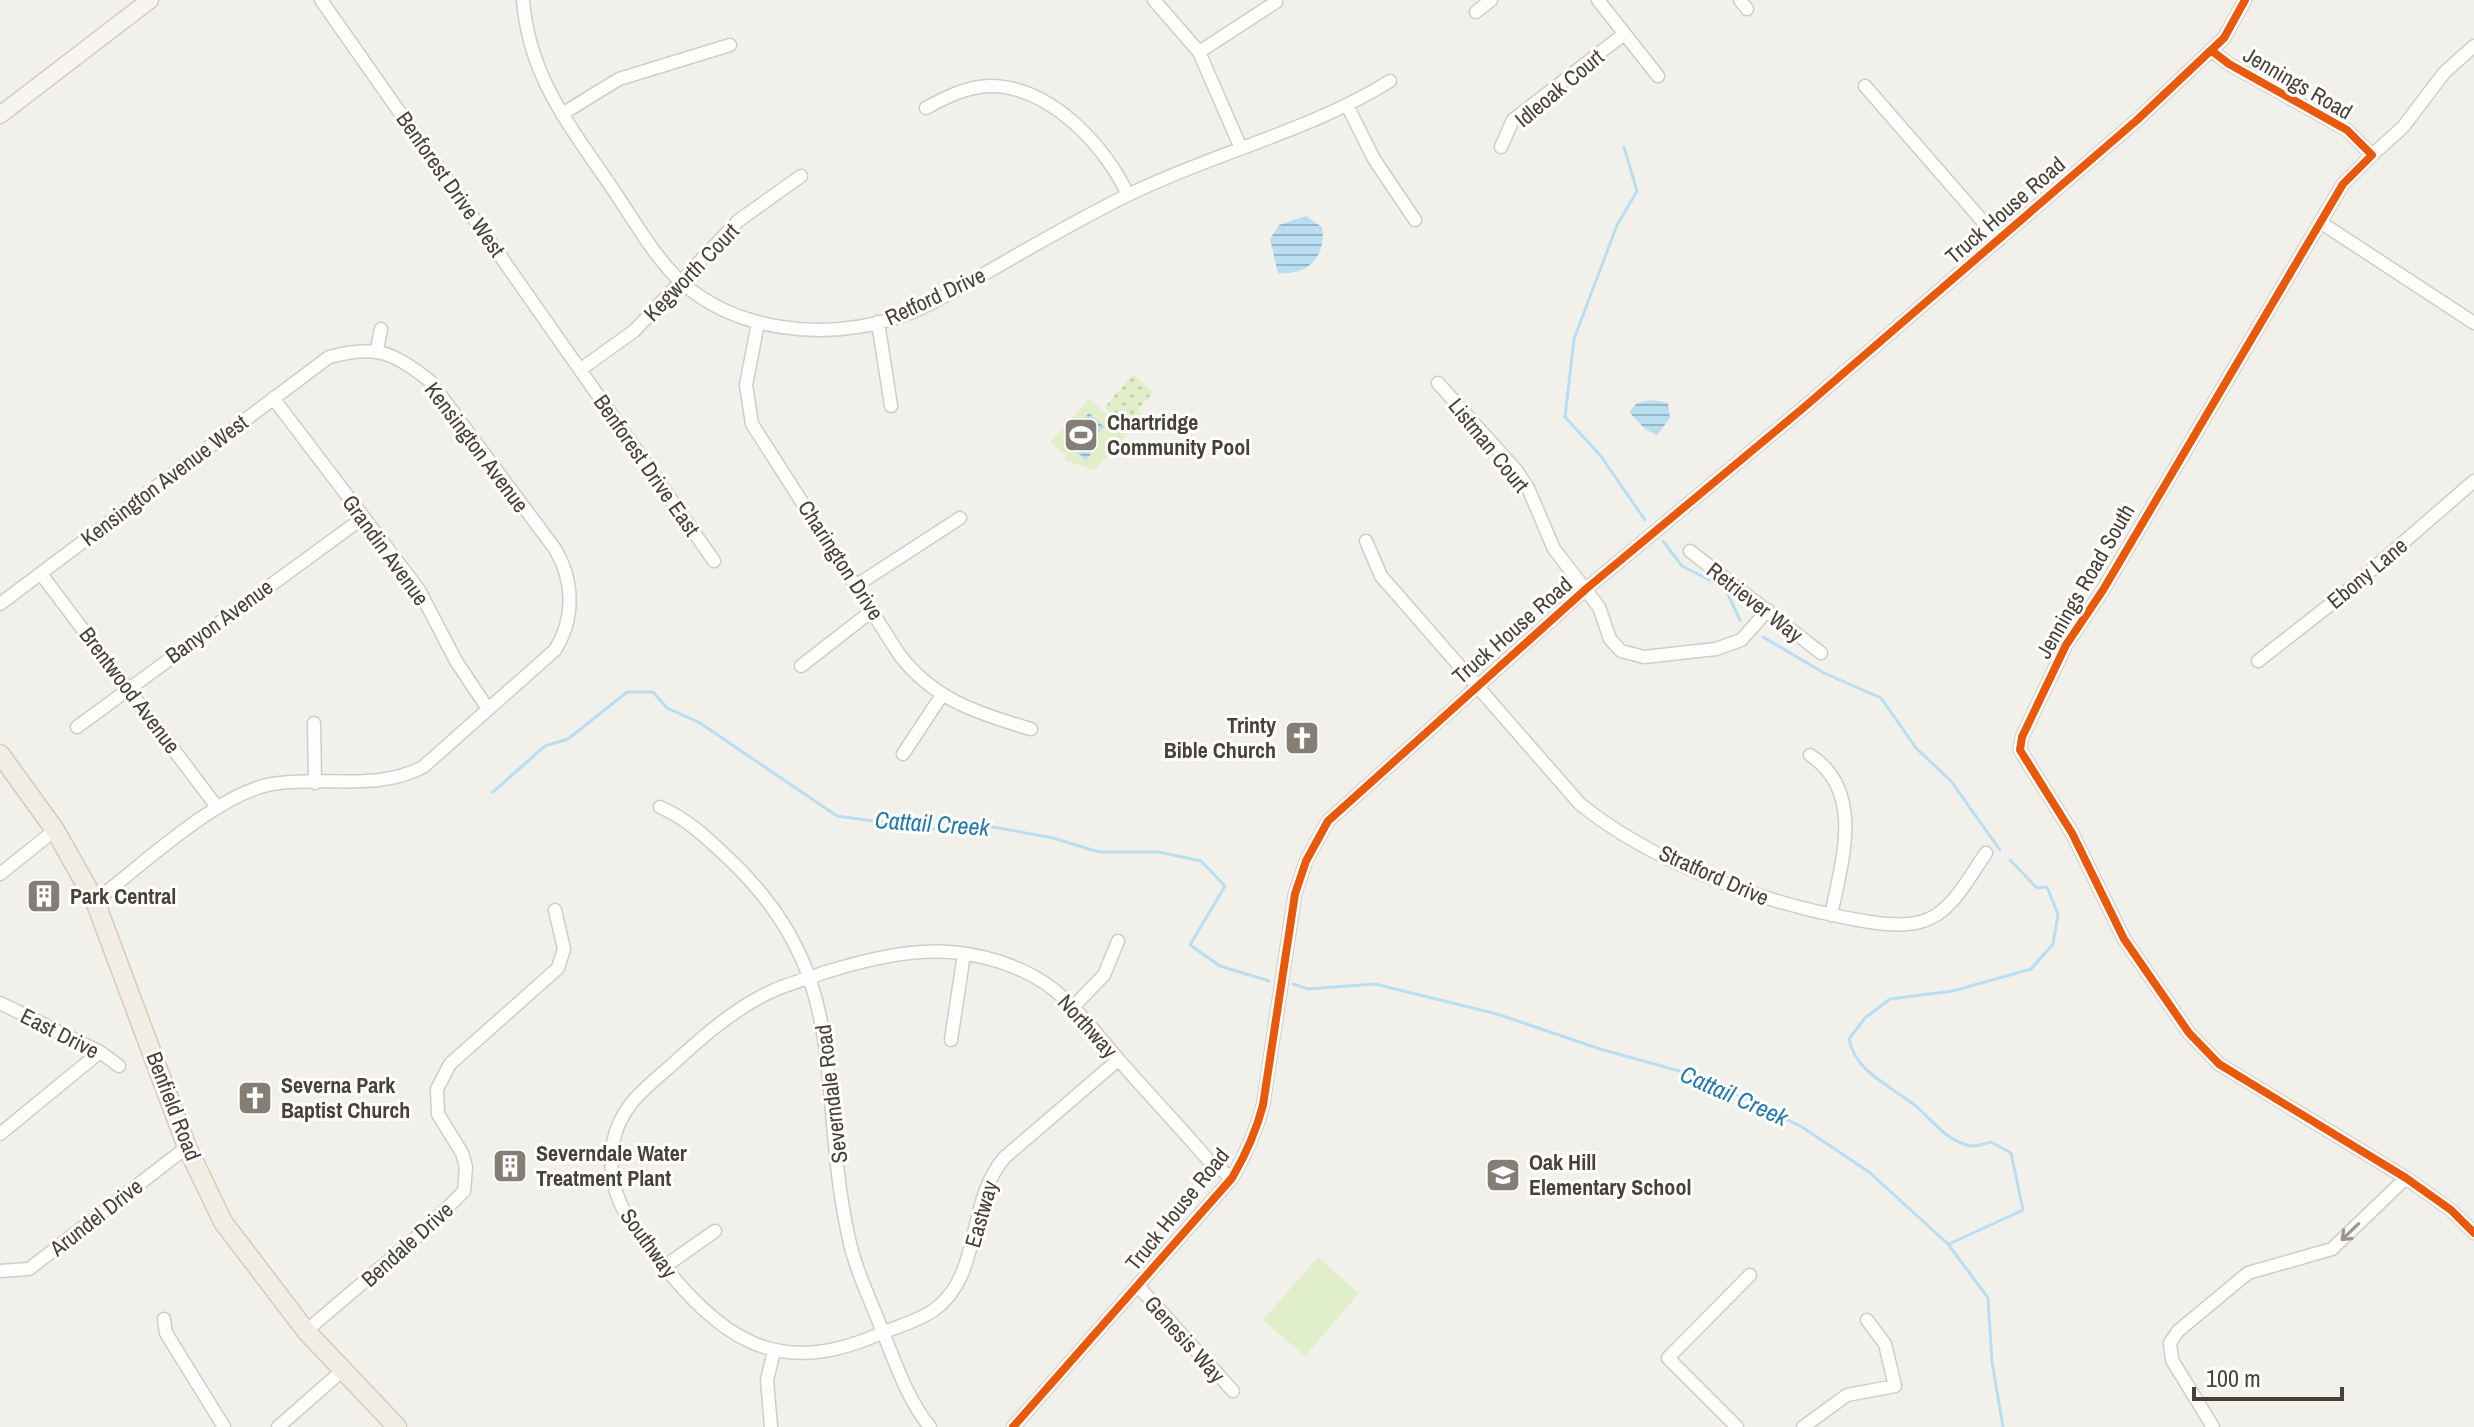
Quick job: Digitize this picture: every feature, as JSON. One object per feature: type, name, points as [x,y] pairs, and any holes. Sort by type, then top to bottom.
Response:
[{"type":"main road","points":[[0,115],[150,0]]},
{"type":"main road","name":"Benfield Road","points":[[0,754],[55,830],[95,901],[187,1147],[223,1222],[306,1331],[397,1427]]},
{"type":"street","name":"Benforest Drive West","points":[[321,0],[581,369]]},
{"type":"street","name":"Retford Drive","points":[[523,0],[526,36],[533,59],[562,114],[658,256],[682,282],[715,306],[758,323],[803,329],[878,322],[936,300],[1128,195],[1240,146],[1348,107],[1390,81]]},
{"type":"street","points":[[1154,0],[1199,52],[1240,146]]},
{"type":"street","points":[[1476,12],[1491,0]]},
{"type":"street","points":[[1598,0],[1658,76]]},
{"type":"street","name":"Truck House Road","points":[[1013,1427],[1232,1178],[1257,1130],[1295,894],[1318,835],[1341,807],[1586,589],[1999,240],[2212,51],[2233,24],[2245,0]]},
{"type":"street","points":[[1199,52],[1276,2]]},
{"type":"street","name":"Idleoak Court","points":[[1501,147],[1513,120],[1624,34]]},
{"type":"street","points":[[562,114],[619,79],[730,45]]},
{"type":"street","points":[[2474,46],[2444,73],[2403,127],[2343,184],[2320,222],[2474,323]]},
{"type":"street","name":"Jennings Road","points":[[2212,51],[2229,64],[2347,130],[2372,155]]},
{"type":"street","points":[[926,108],[967,89],[997,86],[1020,92],[1091,136],[1128,195]]},
{"type":"street","points":[[1865,86],[1999,240]]},
{"type":"street","points":[[1348,107],[1374,159],[1415,220]]},
{"type":"street","name":"Kegworth Court","points":[[581,369],[634,331],[738,221],[801,176]]},
{"type":"street","name":"Jennings Road South","points":[[2320,222],[2103,590],[2066,645],[2022,737],[2020,750],[2072,833],[2124,939],[2189,1033],[2219,1064],[2406,1178],[2451,1210],[2474,1233]]},
{"type":"street","points":[[878,322],[891,406]]},
{"type":"street","name":"Charington Drive","points":[[758,323],[746,385],[752,424],[910,668],[942,695],[981,713],[1031,729]]},
{"type":"street","points":[[377,349],[381,329]]},
{"type":"street","name":"Kensington Avenue West","points":[[0,604],[329,357],[377,349]]},
{"type":"street","name":"Kensington Avenue","points":[[377,349],[405,362],[430,381],[562,561],[570,607],[560,642],[521,684],[488,709]]},
{"type":"street","name":"Benforest Drive East","points":[[581,369],[714,561]]},
{"type":"street","name":"Listman Court","points":[[1438,383],[1516,470],[1532,497],[1554,549],[1599,607],[1615,645],[1636,657],[1729,645],[1749,634],[1768,610]]},
{"type":"street","name":"Grandin Avenue","points":[[273,398],[419,590],[456,661],[488,709]]},
{"type":"street","name":"Ebony Lane","points":[[2258,661],[2345,593],[2474,481]]},
{"type":"street","name":"Banyon Avenue","points":[[77,727],[364,517]]},
{"type":"street","points":[[857,585],[960,518]]},
{"type":"street","name":"Stratford Drive","points":[[1366,541],[1381,576],[1580,804],[1620,833],[1754,896],[1878,924],[1920,922],[1951,903],[1986,853]]},
{"type":"street","name":"Retriever Way","points":[[1690,551],[1821,653]]},
{"type":"street","name":"Brentwood Avenue","points":[[41,574],[217,807]]},
{"type":"street","points":[[801,666],[873,610]]},
{"type":"street","points":[[903,754],[942,695]]},
{"type":"street","points":[[95,901],[217,807],[248,790],[270,784],[377,780],[412,773],[431,761],[488,709]]},
{"type":"street","points":[[314,723],[315,783]]},
{"type":"street","points":[[1810,755],[1832,772],[1845,810],[1842,863],[1831,915]]},
{"type":"street","name":"Severndale Road","points":[[660,807],[691,823],[765,897],[788,928],[811,977],[820,1008],[848,1237],[902,1383],[930,1427]]},
{"type":"street","points":[[0,874],[55,830]]},
{"type":"street","name":"Bendale Drive","points":[[306,1331],[426,1229],[464,1191],[466,1167],[462,1153],[438,1114],[437,1089],[450,1064],[558,968],[564,949],[555,910]]},
{"type":"street","points":[[1074,1006],[1104,975],[1118,941]]},
{"type":"street","name":"Northway","points":[[811,977],[898,952],[964,954],[1021,969],[1074,1006],[1209,1161],[1232,1178]]},
{"type":"street","points":[[951,1040],[964,954]]},
{"type":"street","name":"Southway","points":[[811,977],[769,992],[704,1034],[641,1090],[621,1117],[611,1155],[613,1187],[630,1223],[664,1267],[720,1326],[740,1339],[774,1351],[823,1352],[883,1332]]},
{"type":"street","name":"East Drive","points":[[1,1004],[100,1052],[119,1066]]},
{"type":"street","points":[[0,1134],[100,1052]]},
{"type":"street","name":"Eastway","points":[[883,1332],[919,1319],[941,1303],[968,1259],[982,1192],[991,1175],[1005,1157],[1118,1060]]},
{"type":"street","name":"Arundel Drive","points":[[0,1271],[29,1269],[187,1147]]},
{"type":"street","points":[[2213,1427],[2172,1360],[2170,1343],[2178,1331],[2248,1273],[2332,1249],[2406,1178]]},
{"type":"street","points":[[664,1267],[715,1231]]},
{"type":"street","points":[[1737,1427],[1668,1358],[1750,1275]]},
{"type":"street","name":"Genesis Way","points":[[1138,1286],[1233,1391]]},
{"type":"street","points":[[164,1319],[166,1333],[224,1427]]},
{"type":"street","points":[[1803,1427],[1847,1395],[1895,1386],[1885,1344],[1867,1320]]},
{"type":"street","points":[[771,1427],[767,1380],[774,1351]]},
{"type":"street","points":[[278,1427],[343,1370]]},
{"type":"green space","points":[[1133,374],[1153,392],[1138,410],[1142,415],[1129,429],[1104,408]]},
{"type":"green space","points":[[1089,399],[1128,433],[1095,470],[1065,460],[1066,456],[1050,442]]},
{"type":"green space","points":[[1318,1257],[1359,1293],[1305,1356],[1263,1320]]},
{"type":"water","points":[[1306,216],[1322,227],[1323,237],[1318,255],[1298,271],[1278,273],[1270,239],[1279,225]]},
{"type":"water","points":[[1652,400],[1668,403],[1670,418],[1657,435],[1645,429],[1629,412],[1637,403]]},
{"type":"water","name":"Chartridge Community Pool","points":[[1089,413],[1104,427],[1084,447],[1091,454],[1086,460],[1064,441]]},
{"type":"waterway","points":[[1624,147],[1637,191],[1617,225],[1574,339],[1565,417],[1600,455],[1645,520]]},
{"type":"waterway","points":[[1663,541],[1682,566],[1725,588],[1740,620]]},
{"type":"waterway","points":[[1763,637],[1824,673],[1881,698],[1916,748],[1951,781],[2000,850]]},
{"type":"waterway","name":"Cattail Creek","points":[[493,792],[545,746],[568,739],[627,692],[653,692],[667,708],[700,723],[837,816],[931,829],[988,826],[1053,838],[1099,852],[1159,852],[1201,861],[1225,886],[1190,945],[1220,966],[1269,981]]},
{"type":"waterway","points":[[1949,1244],[2023,1210],[2011,1153],[1991,1142],[1970,1146],[1946,1134],[1918,1108],[1867,1070],[1853,1051],[1849,1039],[1865,1018],[1890,999],[1953,991],[2031,969],[2053,944],[2058,914],[2047,887],[2037,888],[2010,860]]},
{"type":"waterway","name":"Cattail Creek","points":[[1293,984],[1308,989],[1375,984],[1497,1014],[1600,1049],[1701,1077],[1802,1127],[1869,1172],[1948,1244],[1988,1298],[1992,1362],[2003,1427]]},
{"type":"cycle path","points":[[1013,1427],[1232,1178],[1242,1160],[1263,1105],[1295,894],[1306,861],[1328,821],[1586,589],[1802,409],[2137,120],[2224,38],[2245,0]]},
{"type":"cycle path","points":[[2212,51],[2229,64],[2347,130],[2372,155],[2343,184],[2103,590],[2066,645],[2022,737],[2020,750],[2072,833],[2124,939],[2189,1033],[2219,1064],[2406,1178],[2451,1210],[2474,1233]]},
{"type":"place","name":"Chartridge Community Pool","points":[[1081,435]]},
{"type":"place","name":"Trinty Bible Church","points":[[1302,738]]},
{"type":"place","name":"Park Central","points":[[44,896]]},
{"type":"place","name":"Severna Park Baptist Church","points":[[255,1098]]},
{"type":"place","name":"Severndale Water Treatment Plant","points":[[510,1166]]},
{"type":"place","name":"Oak Hill Elementary School","points":[[1503,1175]]}]
